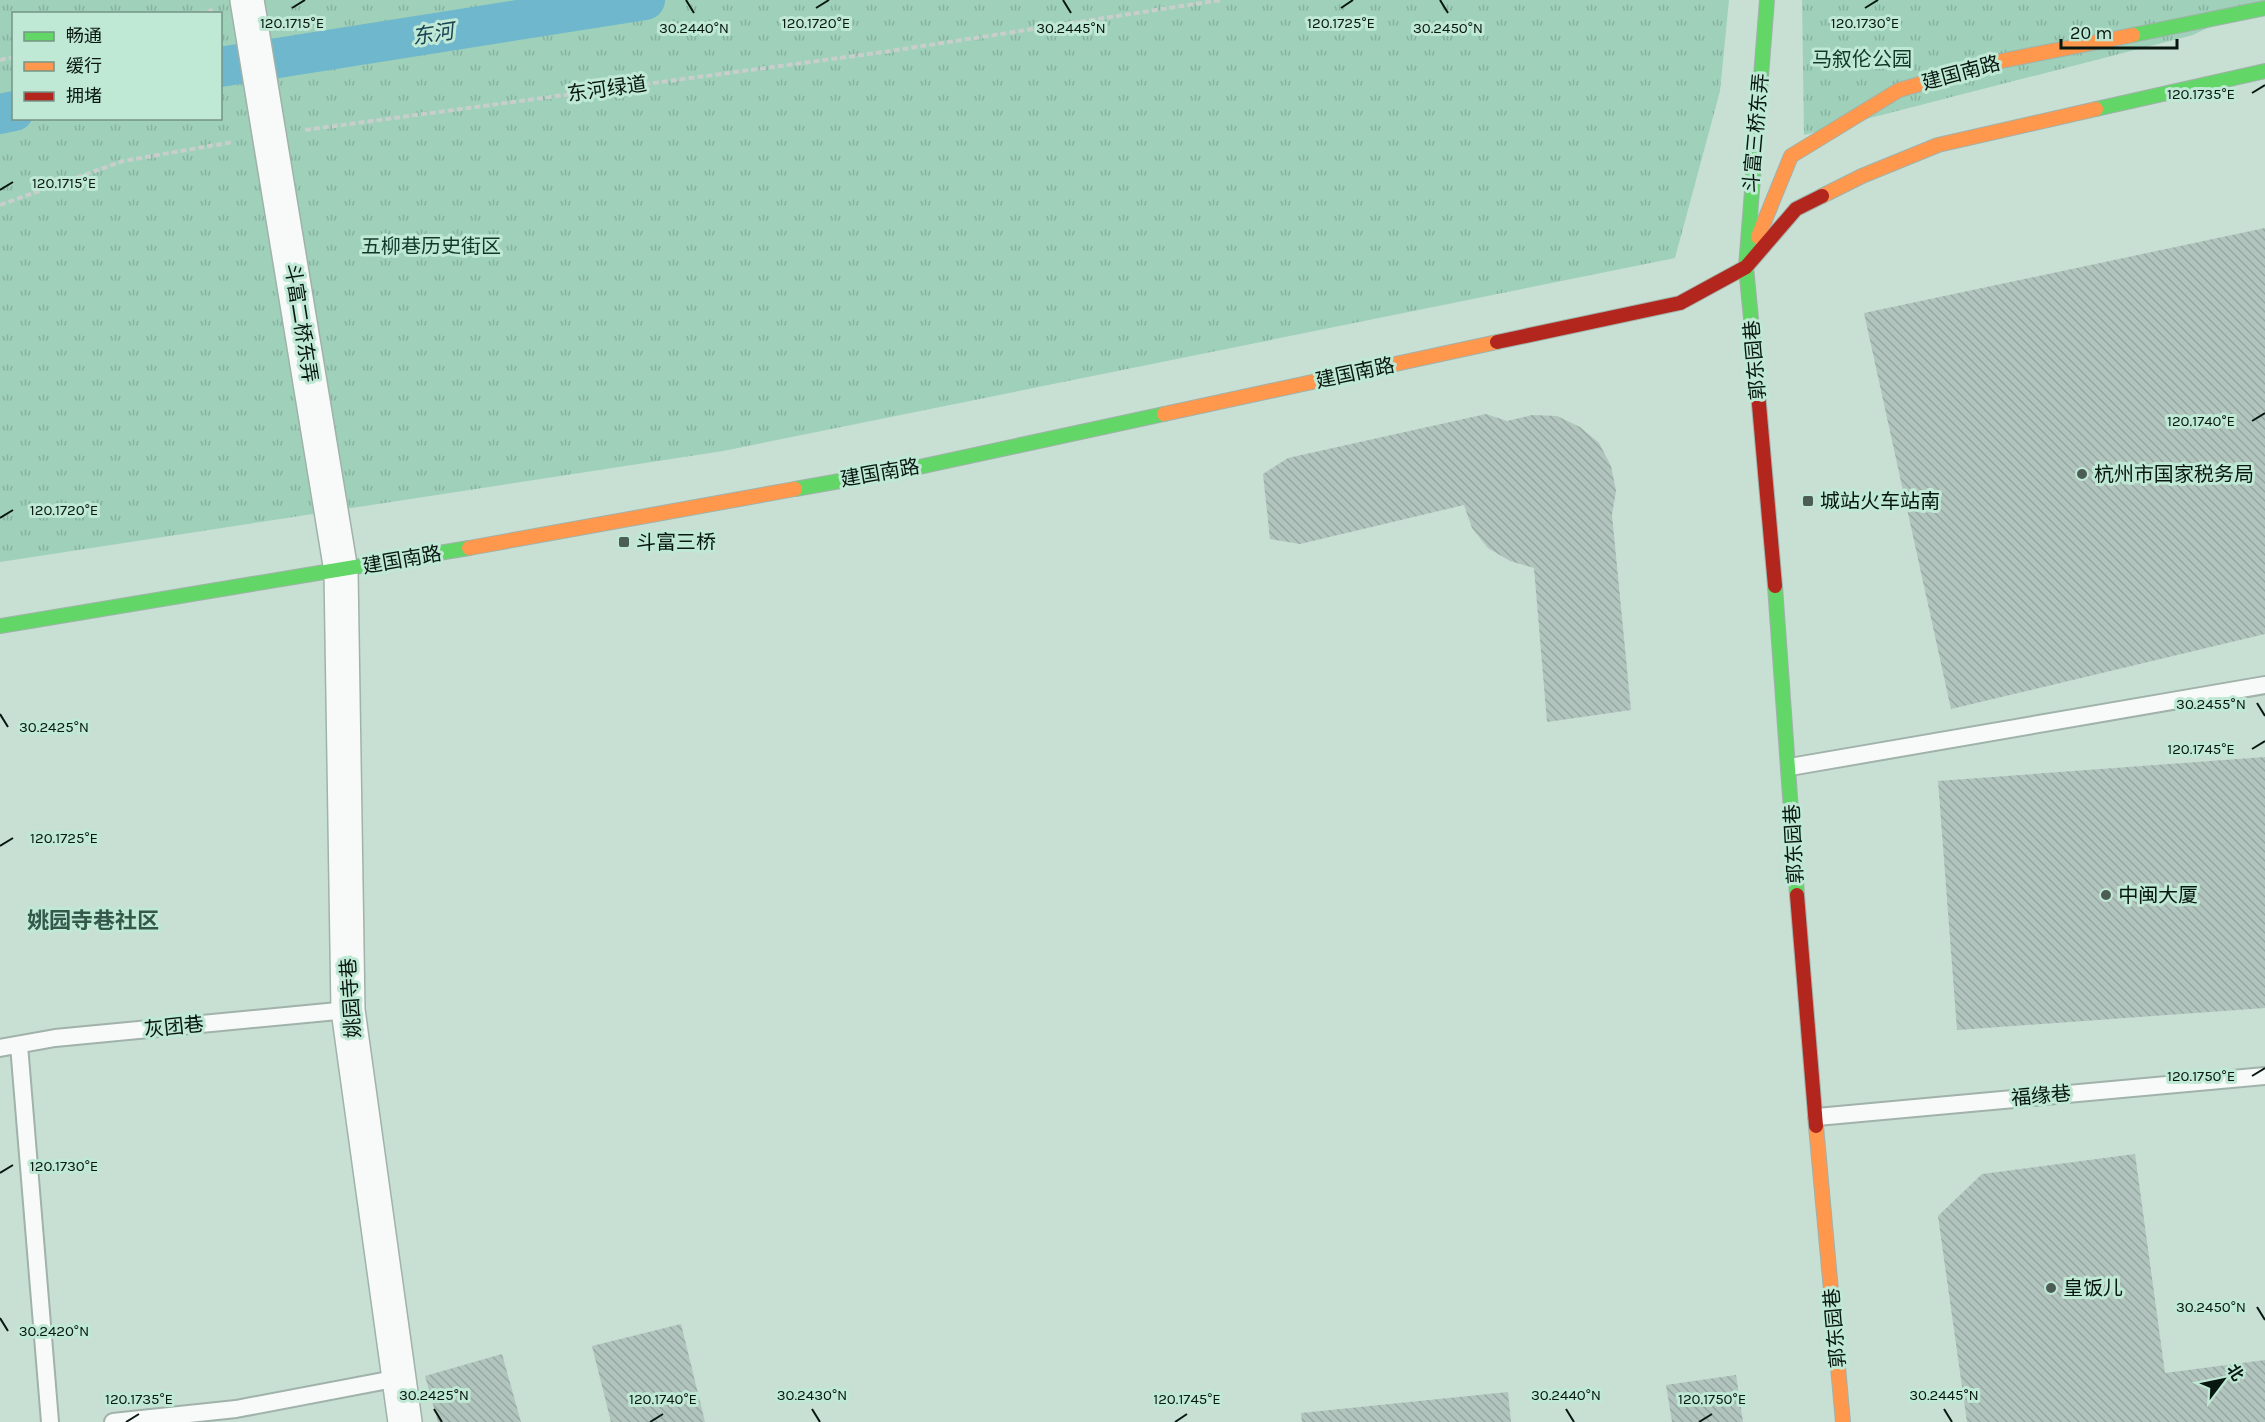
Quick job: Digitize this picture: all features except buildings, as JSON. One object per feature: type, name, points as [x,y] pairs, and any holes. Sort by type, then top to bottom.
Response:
[{"type":"main road","name":"斗富三桥东弄","points":[[1746,267],[1767,0]]},
{"type":"main road","name":"建国南路","points":[[1746,267],[1791,156],[1899,90],[2001,61],[2265,8]]},
{"type":"main road","name":"建国南路","points":[[0,626],[341,571],[919,466],[1680,303],[1746,267],[1796,209],[1862,176],[1938,145],[2265,71]]},
{"type":"main road","name":"郭东园巷","points":[[1746,267],[1790,767],[1800,951],[1817,1117],[1842,1422]]},
{"type":"street","name":"斗富二桥东弄","points":[[247,0],[262,75],[341,571]]},
{"type":"street","name":"姚园寺巷","points":[[341,571],[348,1010],[405,1422]]},
{"type":"lane","points":[[1790,767],[2265,685]]},
{"type":"lane","name":"灰团巷","points":[[0,1048],[55,1038],[348,1010]]},
{"type":"lane","points":[[19,1045],[50,1422]]},
{"type":"lane","name":"福缘巷","points":[[1817,1117],[2265,1076]]},
{"type":"lane","points":[[113,1422],[236,1409],[399,1377]]},
{"type":"path","name":"东河绿道","points":[[0,205],[123,161],[271,135],[884,52],[1221,0]]},
{"type":"green space","name":"五柳巷历史街区","points":[[0,0],[1729,0],[1720,91],[1675,258],[723,451],[0,562]]},
{"type":"green space","name":"马叙伦公园","points":[[1802,0],[2265,0],[2193,35],[1804,135]]},
{"type":"waterway","name":"东河","points":[[222,67],[645,0]]},
{"type":"waterway","name":"东河","points":[[0,114],[12,111]]},
{"type":"traffic: fast","points":[[1756,370],[1746,267],[1767,0]]},
{"type":"traffic: fast","points":[[2133,35],[2265,8]]},
{"type":"traffic: fast","points":[[2096,109],[2265,71]]},
{"type":"traffic: fast","points":[[795,489],[919,467],[1164,414]]},
{"type":"traffic: fast","points":[[0,626],[469,548]]},
{"type":"traffic: fast","points":[[1775,586],[1797,895]]},
{"type":"traffic: slow","points":[[1758,237],[1791,156],[1899,90],[2001,61],[2133,35]]},
{"type":"traffic: slow","points":[[1822,196],[1862,176],[1938,145],[2096,109]]},
{"type":"traffic: slow","points":[[1164,414],[1497,342]]},
{"type":"traffic: slow","points":[[469,548],[795,489]]},
{"type":"traffic: slow","points":[[1816,1126],[1843,1422]]},
{"type":"traffic: jam","points":[[1497,342],[1680,303],[1746,267],[1796,209],[1822,196]]},
{"type":"traffic: jam","points":[[1756,370],[1775,586]]},
{"type":"traffic: jam","points":[[1797,895],[1816,1126]]},
{"type":"place","name":"杭州市国家税务局","points":[[2082,474]]},
{"type":"place","name":"城站火车站南","points":[[1808,501]]},
{"type":"place","name":"斗富三桥","points":[[624,542]]},
{"type":"place","name":"中闽大厦","points":[[2106,895]]},
{"type":"place","name":"皇饭儿","points":[[2051,1288]]},
{"type":"district","name":"姚园寺巷社区","points":[[93,921]]}]
